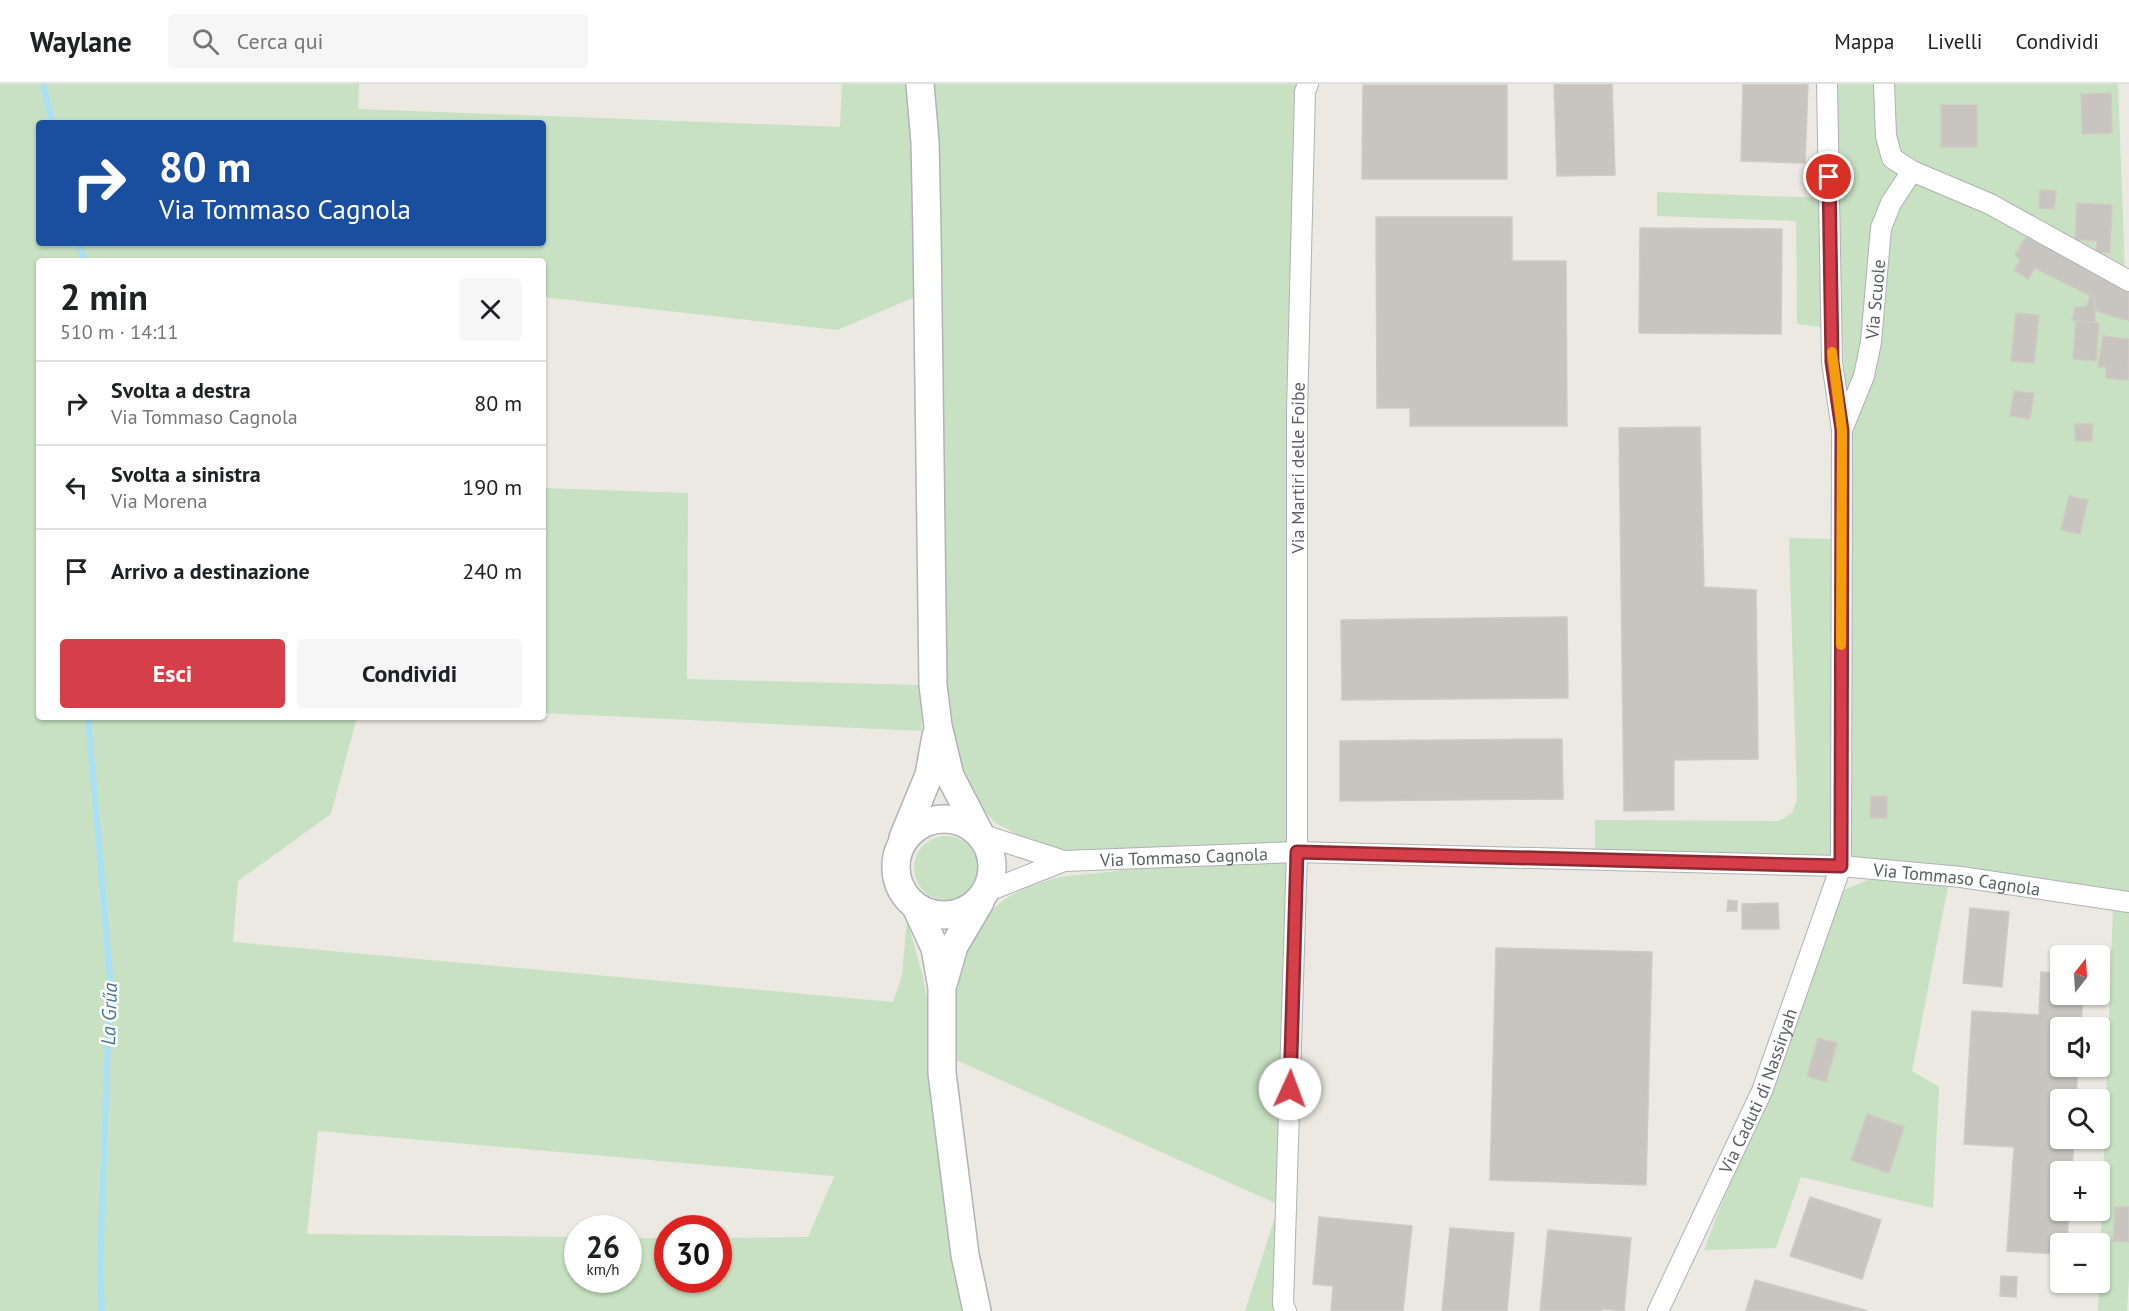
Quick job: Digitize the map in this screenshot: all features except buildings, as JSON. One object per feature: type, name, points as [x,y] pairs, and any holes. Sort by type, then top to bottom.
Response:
[{"type":"main road","points":[[920,84],[925,142],[933,685],[938,726],[951,776],[991,855],[992,874],[986,892],[954,946],[942,988]]},
{"type":"main road","points":[[938,726],[929,775],[900,844],[895,871],[901,891],[916,907],[935,948],[942,988],[942,1073],[965,1255],[976,1311]]},
{"type":"main road","points":[[900,844],[914,828],[932,819],[956,820],[965,823],[980,834]]},
{"type":"main road","points":[[916,907],[935,915],[962,913],[977,903],[986,892]]},
{"type":"street","name":"Via Martiri delle Foibe","points":[[1297,852],[1297,412],[1305,92],[1308,84]]},
{"type":"street","points":[[1827,84],[1832,362],[1842,430]]},
{"type":"street","points":[[1884,84],[1886,136],[1893,158],[1912,171],[1990,204],[2129,281]]},
{"type":"street","name":"Via Scuole","points":[[1842,430],[1864,376],[1871,342],[1881,228],[1891,203],[1912,171]]},
{"type":"street","name":"Via Caduti di Nassiryah","points":[[1658,1311],[1761,1091],[1841,866],[1842,430]]},
{"type":"street","name":"Via Tommaso Cagnola","points":[[980,834],[1064,861]]},
{"type":"street","name":"Via Tommaso Cagnola","points":[[986,892],[1064,861],[1297,852],[1841,866],[1961,877],[2129,902]]},
{"type":"street","points":[[1286,1311],[1283,1304],[1297,852]]},
{"type":"green space","points":[[0,84],[359,84],[358,109],[840,127],[842,84],[920,84],[927,292],[837,330],[546,297],[546,258],[36,258],[36,720],[356,720],[331,814],[238,881],[233,942],[893,1002],[902,976],[907,919],[930,1013],[968,1311],[0,1311]],"holes":[[[318,1131],[834,1177],[808,1237],[732,1238],[732,1293],[654,1293],[654,1238],[642,1238],[642,1293],[564,1293],[564,1237],[307,1234]]]},
{"type":"green space","points":[[930,84],[1303,84],[1289,849],[1064,850],[1021,837],[994,822],[971,794],[948,728],[936,468]]},
{"type":"green space","points":[[1835,84],[1880,84],[1880,153],[1887,163],[1902,176],[1879,217],[1866,347],[1847,411],[1835,225]]},
{"type":"green space","points":[[1893,84],[2118,84],[2125,272],[1904,159],[1894,146]]},
{"type":"green space","points":[[1916,181],[1997,215],[2012,229],[2127,285],[2126,289],[2129,291],[2129,893],[1927,864],[1848,858],[1848,427],[1876,371],[1880,348],[1889,233],[1897,205]]},
{"type":"green space","points":[[1657,192],[1824,198],[1830,328],[1797,324],[1796,221],[1657,216]]},
{"type":"green space","points":[[546,488],[688,493],[687,679],[921,685],[922,731],[546,713]]},
{"type":"green space","points":[[1789,538],[1833,539],[1832,858],[1806,854],[1595,854],[1595,820],[1779,821],[1792,813],[1797,800]]},
{"type":"green space","points":[[946,836],[958,838],[969,845],[976,856],[978,868],[976,880],[969,891],[958,898],[946,900],[934,898],[923,891],[916,880],[914,868],[916,856],[923,845],[934,838]]},
{"type":"green space","points":[[1289,853],[1279,1205],[956,1060],[956,998],[962,965],[979,926],[997,906],[1019,891],[1059,877]]},
{"type":"green space","points":[[1871,879],[1948,886],[1912,1071],[1939,1087],[1933,1208],[1801,1177],[1776,1248],[1704,1250],[1841,891]]},
{"type":"green space","points":[[2113,907],[2129,910],[2129,1276],[2127,1311],[2098,1311],[2099,1293],[2110,1293],[2110,1233],[2101,1233],[2101,1221],[2110,1221],[2110,1161],[2104,1161],[2104,1149],[2110,1149],[2110,1089],[2106,1089],[2107,1077],[2110,1077]]},
{"type":"green space","points":[[1279,1205],[1273,1311],[1245,1311]]},
{"type":"waterway","name":"La Grűa","points":[[43,84],[51,120]]},
{"type":"waterway","name":"La Grűa","points":[[80,246],[83,258]]},
{"type":"waterway","name":"La Grűa","points":[[88,720],[110,977],[100,1272],[102,1311]]},
{"type":"slow traffic","points":[[1832,352],[1842,430],[1841,645]]},
{"type":"route","points":[[1290,1089],[1297,852],[1841,866],[1842,430],[1832,362],[1829,177]]}]
